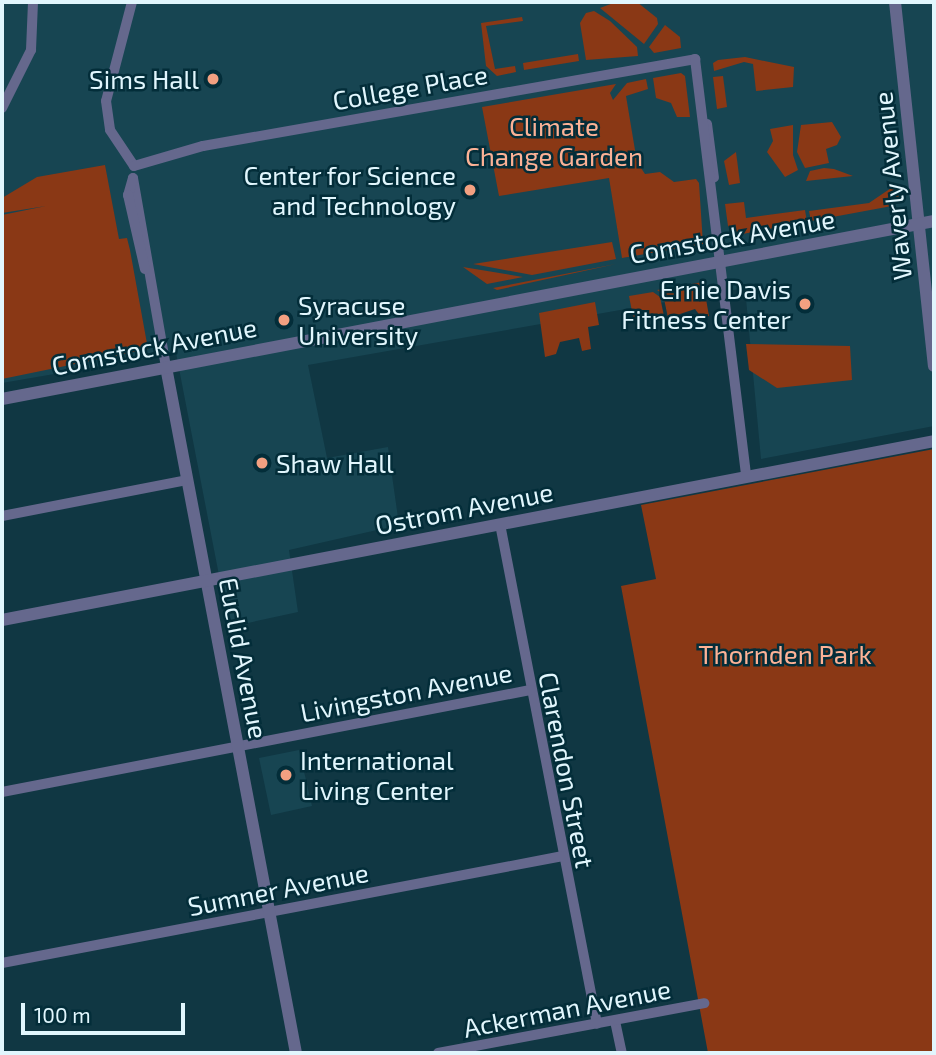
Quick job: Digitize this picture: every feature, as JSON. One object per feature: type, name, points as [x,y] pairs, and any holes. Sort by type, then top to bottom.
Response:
[{"type":"street","points":[[2,107],[31,50],[33,2]]},
{"type":"street","points":[[132,2],[106,101],[110,131],[134,166]]},
{"type":"street","name":"Waverly Avenue","points":[[895,2],[934,366]]},
{"type":"street","name":"College Place","points":[[134,166],[203,146],[695,59],[719,261]]},
{"type":"street","name":"Euclid Avenue","points":[[134,166],[133,178],[146,272],[296,1053]]},
{"type":"street","name":"Comstock Avenue","points":[[2,399],[934,221]]},
{"type":"street","points":[[719,261],[746,477]]},
{"type":"street","name":"Ostrom Avenue","points":[[2,620],[934,441]]},
{"type":"street","points":[[2,516],[187,480]]},
{"type":"street","name":"Clarendon Street","points":[[499,524],[597,1024]]},
{"type":"street","name":"Livingston Avenue","points":[[2,792],[530,690]]},
{"type":"street","name":"Sumner Avenue","points":[[2,962],[563,856]]},
{"type":"street","name":"Ackerman Avenue","points":[[438,1053],[704,1003]]},
{"type":"street","points":[[615,1021],[621,1053]]},
{"type":"shaded area","name":"Syracuse University","points":[[2,2],[934,2],[934,426],[761,459],[745,288],[308,365],[327,458],[388,447],[399,525],[289,550],[298,612],[229,627],[176,353],[2,383]]},
{"type":"shaded area","points":[[299,750],[312,806],[271,815],[259,758]]},
{"type":"green space","points":[[616,2],[637,2],[657,18],[658,24],[644,44],[600,8]]},
{"type":"green space","points":[[594,11],[610,21],[637,47],[638,56],[586,60],[580,23],[586,13]]},
{"type":"green space","points":[[522,17],[523,21],[486,26],[495,69],[515,66],[516,72],[497,76],[486,66],[481,23]]},
{"type":"green space","points":[[665,25],[680,37],[681,48],[654,53],[649,47]]},
{"type":"green space","points":[[578,54],[579,61],[524,70],[523,63]]},
{"type":"green space","points":[[745,57],[794,67],[793,87],[756,91],[753,64],[744,62],[714,71],[713,63],[718,60]]},
{"type":"green space","points":[[681,73],[685,76],[690,117],[677,117],[671,103],[656,98],[653,78]]},
{"type":"green space","points":[[723,76],[727,107],[717,109],[713,77]]},
{"type":"green space","name":"Climate Change Garden","points":[[646,79],[648,89],[626,96],[637,162],[645,174],[660,172],[674,182],[696,179],[699,183],[703,244],[622,258],[609,178],[499,196],[482,107],[616,84],[610,93],[613,100],[627,83]]},
{"type":"green space","points":[[832,122],[841,137],[837,145],[826,149],[829,163],[805,168],[797,152],[801,125]]},
{"type":"green space","points":[[793,125],[793,155],[798,170],[785,177],[767,152],[773,141],[770,129]]},
{"type":"green space","points":[[736,152],[740,183],[729,185],[724,161]]},
{"type":"green space","points":[[105,165],[119,239],[127,238],[130,250],[148,349],[2,379],[2,215],[46,206],[2,213],[2,198],[37,177]]},
{"type":"green space","points":[[824,168],[853,176],[806,181],[810,171]]},
{"type":"green space","points":[[897,184],[899,200],[892,206],[811,221],[809,211],[869,203]]},
{"type":"green space","points":[[744,202],[746,218],[805,210],[807,222],[737,235],[728,226],[725,204]]},
{"type":"green space","points":[[612,242],[616,259],[532,275],[473,264]]},
{"type":"green space","points":[[616,264],[497,290],[493,288]]},
{"type":"green space","points":[[463,267],[523,277],[487,284]]},
{"type":"green space","points":[[703,282],[709,316],[701,317],[695,309],[668,318],[663,294],[657,290]]},
{"type":"green space","points":[[653,292],[660,297],[664,316],[634,322],[629,296]]},
{"type":"green space","points":[[595,302],[599,325],[588,327],[591,349],[582,351],[579,338],[560,342],[556,354],[545,357],[539,313]]},
{"type":"green space","points":[[746,344],[850,346],[852,380],[777,388],[749,370]]},
{"type":"green space","name":"Thornden Park","points":[[934,449],[934,1053],[708,1053],[621,586],[656,579],[641,505]]},
{"type":"place","name":"Sims Hall","points":[[213,79]]},
{"type":"place","name":"Center for Science and Technology","points":[[470,190]]},
{"type":"place","name":"Ernie Davis Fitness Center","points":[[805,304]]},
{"type":"place","name":"Syracuse University","points":[[284,320]]},
{"type":"place","name":"Shaw Hall","points":[[262,463]]},
{"type":"place","name":"International Living Center","points":[[286,775]]}]
